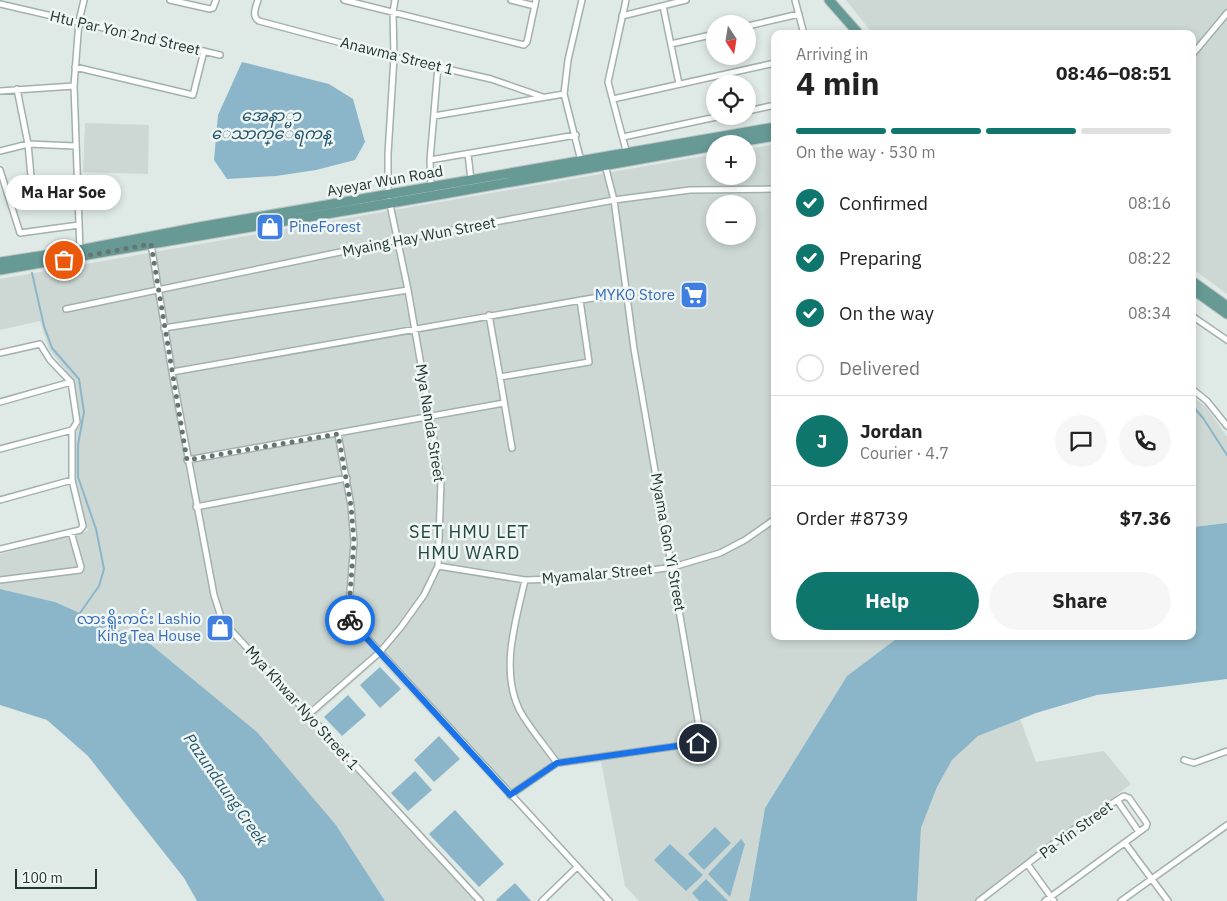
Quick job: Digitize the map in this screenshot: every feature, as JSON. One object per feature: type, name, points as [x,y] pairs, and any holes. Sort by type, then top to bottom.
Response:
[{"type":"main road","points":[[829,0],[855,30]]},
{"type":"main road","name":"Ayeyar Wun Road","points":[[0,270],[150,240],[628,157],[771,128]]},
{"type":"main road","points":[[756,139],[771,137]]},
{"type":"main road","name":"Ayeyar Wun Road","points":[[628,157],[706,147]]},
{"type":"main road","name":"Ayeyar Wun Road","points":[[389,199],[471,180],[581,161],[605,161]]},
{"type":"main road","name":"Ayeyar Wun Road","points":[[0,262],[80,253]]},
{"type":"main road","points":[[1196,288],[1224,308]]},
{"type":"street","points":[[80,253],[74,86],[79,21],[84,0]]},
{"type":"street","points":[[170,0],[210,9],[213,8],[216,0]]},
{"type":"street","name":"Anawma Street 1","points":[[258,0],[254,14],[255,18],[259,21],[394,57],[509,84],[543,97]]},
{"type":"street","points":[[344,0],[526,44],[536,0]]},
{"type":"street","name":"Mya Nanda Street","points":[[309,714],[380,652],[424,595],[438,566],[440,481],[408,290],[389,199],[388,154],[394,57],[393,12],[395,0]]},
{"type":"street","points":[[511,0],[535,6]]},
{"type":"street","points":[[581,161],[576,135],[564,94],[568,60],[582,0]]},
{"type":"street","points":[[626,0],[608,77],[628,157]]},
{"type":"street","points":[[622,16],[686,0]]},
{"type":"street","points":[[795,0],[803,30]]},
{"type":"street","name":"Htu Par Yon 2nd Street","points":[[0,4],[220,55]]},
{"type":"street","points":[[663,6],[680,84]]},
{"type":"street","points":[[1196,50],[1227,13]]},
{"type":"street","points":[[756,24],[799,14]]},
{"type":"street","points":[[671,44],[706,36]]},
{"type":"street","points":[[75,67],[193,95],[204,51]]},
{"type":"street","points":[[613,99],[771,64]]},
{"type":"street","points":[[431,188],[430,160],[438,66]]},
{"type":"street","points":[[0,91],[74,86]]},
{"type":"street","points":[[7,193],[32,187],[28,144],[17,89]]},
{"type":"street","points":[[434,116],[564,94]]},
{"type":"street","points":[[756,109],[771,106]]},
{"type":"street","points":[[623,137],[706,119]]},
{"type":"street","points":[[430,160],[576,135]]},
{"type":"street","points":[[0,151],[28,144],[75,146]]},
{"type":"street","points":[[468,154],[471,180]]},
{"type":"street","name":"Myama Gon Yi Street","points":[[557,763],[698,743],[701,738],[673,566],[634,349],[614,200],[605,161]]},
{"type":"street","points":[[0,170],[1,180],[20,233],[79,225]]},
{"type":"street","name":"Myaing Hay Wun Street","points":[[66,309],[398,240],[614,200],[690,190],[771,189]]},
{"type":"street","name":"Mya Khwar Nyo Street 1","points":[[150,240],[187,460],[214,595],[221,616],[236,636],[309,714],[362,775],[480,901]]},
{"type":"street","points":[[164,328],[408,290]]},
{"type":"street","points":[[172,372],[627,292]]},
{"type":"street","points":[[500,377],[589,362],[580,300]]},
{"type":"street","points":[[489,315],[512,448]]},
{"type":"street","points":[[1196,319],[1227,340]]},
{"type":"street","points":[[0,353],[40,344],[50,360],[71,382],[77,422],[72,430],[72,480],[83,526],[80,530],[0,549]]},
{"type":"street","points":[[0,402],[71,382]]},
{"type":"street","points":[[1196,392],[1207,401],[1227,426]]},
{"type":"street","points":[[187,460],[504,403]]},
{"type":"street","points":[[0,449],[72,430]]},
{"type":"street","points":[[338,434],[347,478],[354,542],[348,618],[609,901]]},
{"type":"street","points":[[196,507],[347,478]]},
{"type":"street","points":[[0,500],[72,480]]},
{"type":"street","name":"Myamalar Street","points":[[438,566],[525,580],[590,578],[673,566],[720,553],[745,540],[771,523]]},
{"type":"street","points":[[0,580],[80,570],[81,567],[71,532]]},
{"type":"street","points":[[510,795],[557,763],[519,708],[512,683],[511,653],[514,625],[525,580]]},
{"type":"street","points":[[1184,760],[1194,763],[1227,751]]},
{"type":"street","name":"Pa Yin Street","points":[[979,901],[1124,796],[1129,798],[1147,824],[1139,832]]},
{"type":"street","points":[[1045,901],[1052,899],[1139,832],[1117,800]]},
{"type":"street","points":[[1121,901],[1227,824]]},
{"type":"street","points":[[1125,843],[1168,901]]},
{"type":"street","points":[[1028,865],[1052,899]]},
{"type":"street","points":[[542,901],[578,867]]},
{"type":"shaded area","points":[[846,0],[1227,0],[1227,294],[1196,271],[1196,30],[870,30]]},
{"type":"shaded area","points":[[85,123],[149,125],[148,174],[83,172]]},
{"type":"shaded area","points":[[771,145],[771,640],[895,640],[847,676],[765,808],[749,901],[639,901],[625,886],[601,762],[558,767],[510,801],[379,659],[315,716],[486,901],[385,901],[336,825],[150,644],[55,602],[0,589],[0,554],[88,531],[74,477],[75,435],[80,423],[74,381],[49,349],[40,321],[0,330],[0,279],[706,156],[706,185],[756,185],[756,148]]},
{"type":"shaded area","points":[[1196,399],[1206,407],[1227,437],[1227,523],[1196,527]]},
{"type":"shaded area","points":[[1020,719],[1036,762],[1104,751],[1131,784],[976,901],[917,901],[921,828],[937,787],[952,760],[978,736]]},
{"type":"water","name":"အေနာ္မာ ေသာက္ေရကန္","points":[[242,62],[329,84],[353,99],[365,142],[355,160],[316,170],[276,176],[227,179],[214,160],[218,115]]},
{"type":"water","points":[[1227,523],[1227,679],[1097,695],[1036,713],[978,736],[952,760],[937,787],[921,828],[917,901],[749,901],[765,808],[847,676],[895,640],[1196,640],[1196,527]]},
{"type":"water","name":"Pazundaung Creek","points":[[0,589],[55,602],[150,644],[257,732],[336,825],[385,901],[197,901],[184,878],[88,756],[47,720],[0,705]]},
{"type":"water","points":[[380,667],[401,689],[380,708],[360,685]]},
{"type":"water","points":[[348,695],[366,715],[342,736],[324,717]]},
{"type":"water","points":[[439,736],[460,759],[434,782],[414,760]]},
{"type":"water","points":[[415,771],[432,790],[408,811],[391,793]]},
{"type":"water","points":[[455,810],[504,864],[479,887],[429,834]]},
{"type":"water","points":[[715,827],[731,843],[704,870],[688,854]]},
{"type":"water","points":[[741,839],[745,844],[730,897],[708,874]]},
{"type":"water","points":[[670,844],[703,875],[686,891],[654,860]]},
{"type":"water","points":[[706,879],[728,901],[699,901],[692,893]]},
{"type":"water","points":[[515,883],[531,901],[496,900]]},
{"type":"waterway","points":[[32,273],[44,326],[52,348],[79,379],[84,412],[78,445],[78,477],[96,529],[104,569],[99,586],[80,613]]},
{"type":"waterway","points":[[1196,410],[1227,455]]},
{"type":"way so far","points":[[64,260],[151,244],[187,460],[338,434],[347,478],[354,542],[348,618],[350,620]]},
{"type":"place","name":"PineForest","points":[[270,227]]},
{"type":"place","name":"Ma Har Soe","points":[[64,260]]},
{"type":"place","name":"MYKO Store","points":[[694,295]]},
{"type":"place","name":"လားရှိုးကင်း Lashio King Tea House","points":[[220,628]]},
{"type":"district","name":"SET HMU LET HMU WARD","points":[[469,542]]},
{"type":"route","points":[[350,620],[510,795],[557,763],[698,743]]}]
